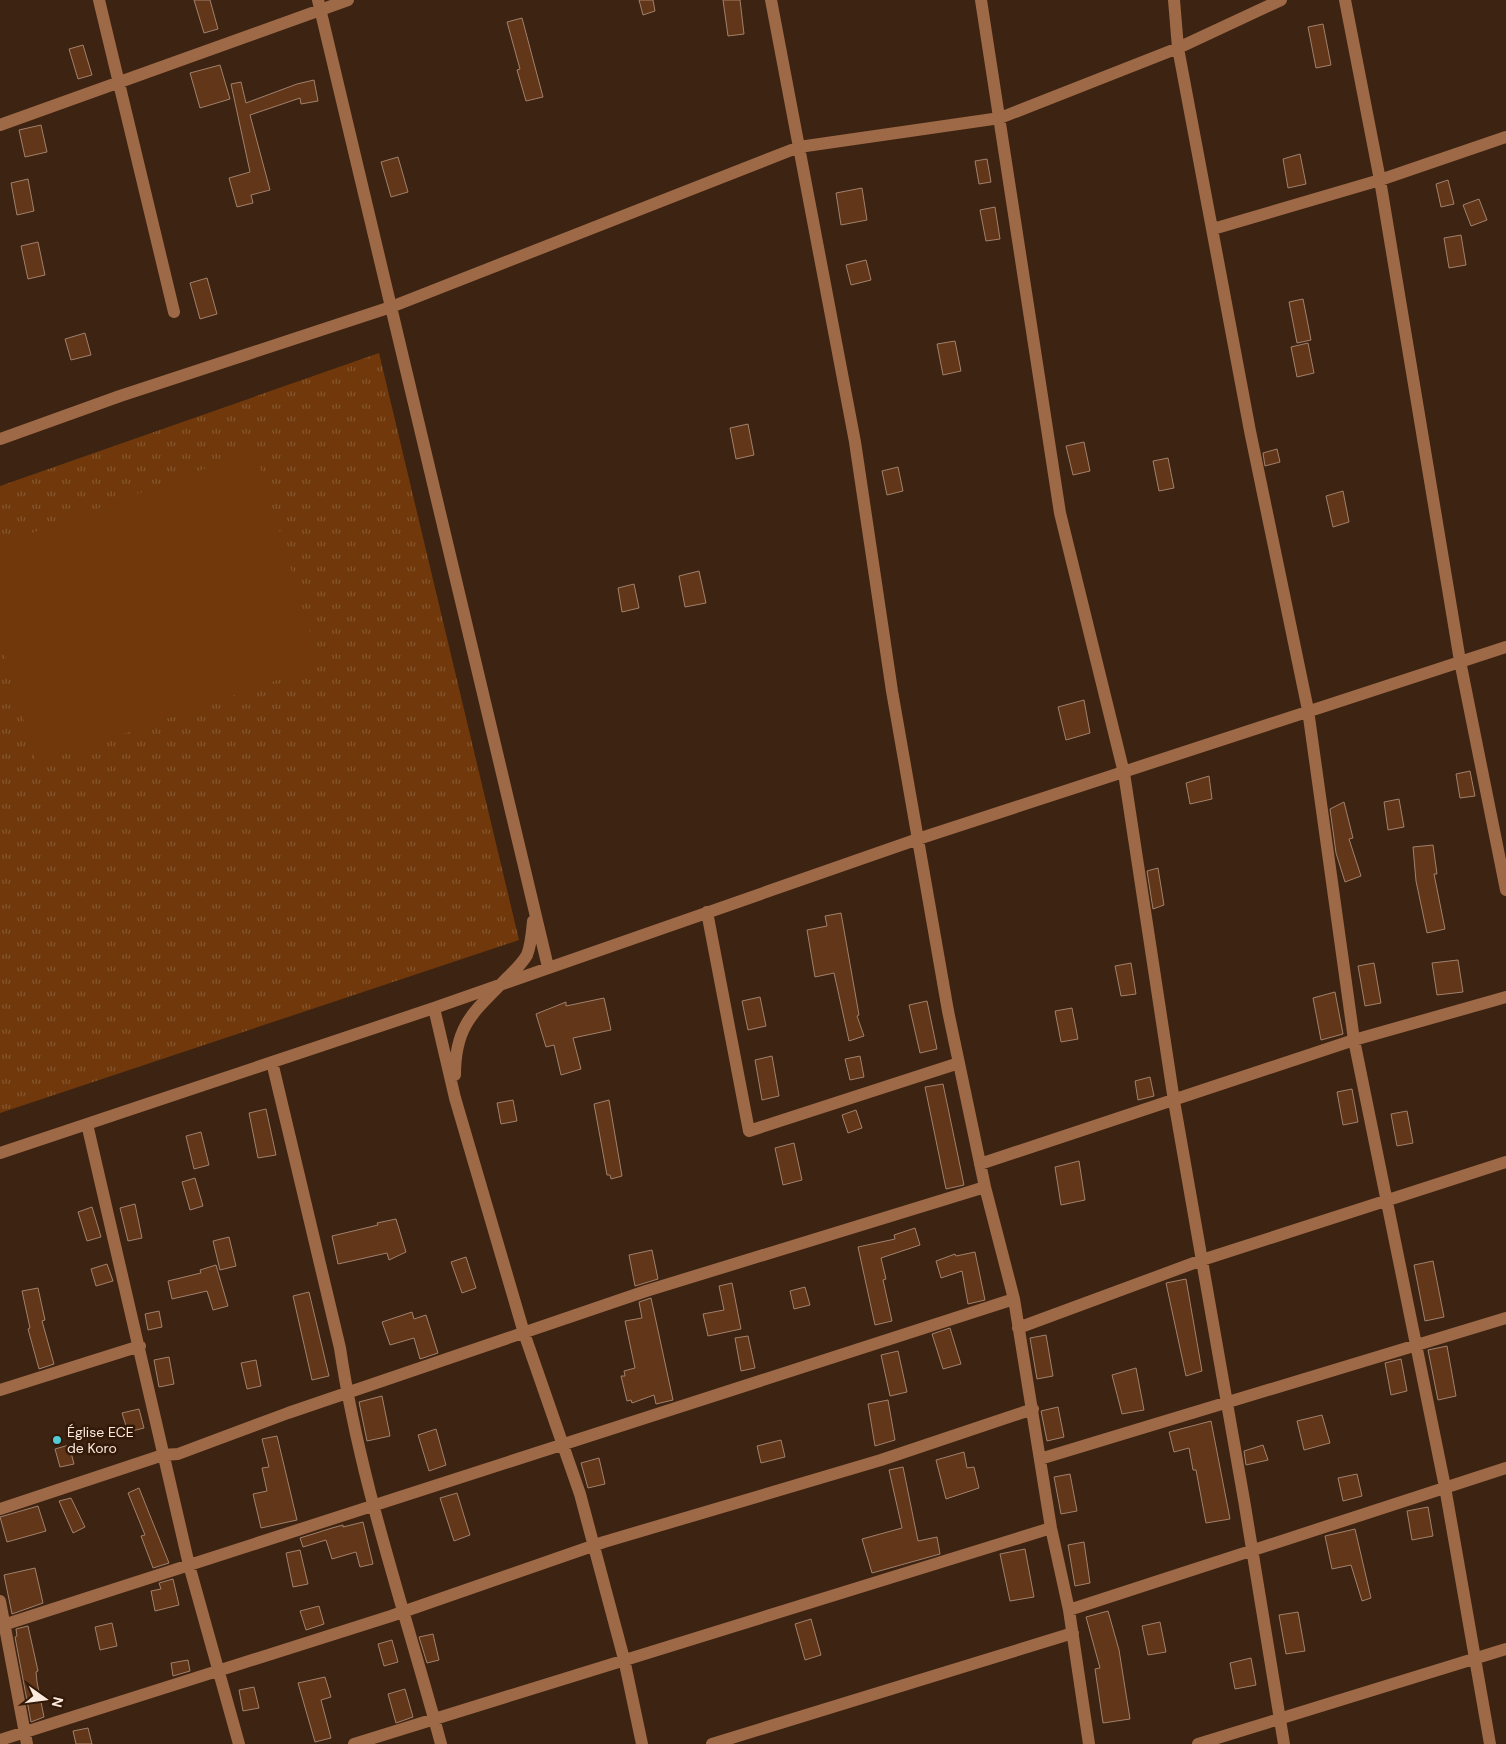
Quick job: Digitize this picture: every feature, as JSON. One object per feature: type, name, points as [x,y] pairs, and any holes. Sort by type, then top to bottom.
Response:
[{"type":"street","points":[[99,0],[174,312]]},
{"type":"street","points":[[0,125],[119,82],[319,5],[348,0]]},
{"type":"street","points":[[771,0],[855,442],[892,691],[959,1063],[985,1188],[1014,1299],[1051,1528],[1070,1610],[1089,1744]]},
{"type":"street","points":[[981,0],[1060,512],[1124,773],[1174,1101],[1253,1550],[1284,1744]]},
{"type":"street","points":[[1174,0],[1178,48],[1250,431],[1308,710],[1354,1040],[1445,1488],[1490,1744]]},
{"type":"street","points":[[0,439],[120,396],[391,307],[799,147],[1000,118],[1178,48],[1281,0]]},
{"type":"street","points":[[1345,0],[1380,180],[1460,662],[1506,890]]},
{"type":"street","points":[[319,5],[548,968]]},
{"type":"street","points":[[1213,229],[1380,180],[1506,137]]},
{"type":"street","points":[[0,1153],[434,1008],[918,839],[1124,773],[1308,710],[1506,647]]},
{"type":"street","points":[[455,1098],[455,1061],[461,1034],[475,1008],[501,985],[526,955],[532,937],[534,906]]},
{"type":"street","points":[[707,912],[749,1131],[959,1063]]},
{"type":"street","points":[[980,1164],[1354,1040],[1506,997]]},
{"type":"street","points":[[434,1008],[455,1098],[524,1333],[563,1444],[594,1545],[624,1659],[642,1744]]},
{"type":"street","points":[[272,1062],[340,1348],[346,1393],[374,1505],[441,1744]]},
{"type":"street","points":[[87,1124],[140,1346],[163,1455],[190,1564],[239,1744]]},
{"type":"street","points":[[1018,1328],[1202,1260],[1506,1162]]},
{"type":"street","points":[[0,1509],[163,1455],[178,1454],[346,1393],[646,1291],[985,1188]]},
{"type":"street","points":[[2,1625],[1014,1299]]},
{"type":"street","points":[[1040,1459],[1506,1318]]},
{"type":"street","points":[[0,1390],[140,1346]]},
{"type":"street","points":[[0,1740],[26,1739],[219,1671],[405,1611],[594,1545],[881,1460],[1033,1408]]},
{"type":"street","points":[[1070,1610],[1506,1468]]},
{"type":"street","points":[[354,1744],[1051,1528]]},
{"type":"street","points":[[0,1601],[2,1625],[26,1739]]},
{"type":"street","points":[[712,1744],[1073,1633]]},
{"type":"street","points":[[1198,1744],[1506,1649]]},
{"type":"green space","points":[[379,353],[519,940],[0,1113],[0,486]]},
{"type":"green space","points":[[255,450],[320,665],[37,764],[0,638],[0,545]]},
{"type":"building","points":[[194,0],[210,0],[218,29],[204,33]]},
{"type":"building","points":[[639,0],[653,0],[655,11],[643,15]]},
{"type":"building","points":[[723,0],[740,0],[744,34],[728,36]]},
{"type":"building","points":[[522,18],[543,97],[526,101],[517,70],[520,69],[507,22]]},
{"type":"building","points":[[1323,24],[1331,65],[1316,68],[1308,27]]},
{"type":"building","points":[[83,45],[92,75],[78,79],[69,49]]},
{"type":"building","points":[[220,65],[230,99],[200,108],[190,73]]},
{"type":"building","points":[[314,80],[318,101],[301,104],[300,98],[250,115],[270,190],[251,195],[253,203],[237,207],[229,178],[250,172],[231,84],[241,82],[246,103],[297,84]]},
{"type":"building","points":[[41,125],[47,152],[25,157],[19,130]]},
{"type":"building","points":[[1300,154],[1306,184],[1288,188],[1283,159]]},
{"type":"building","points":[[398,157],[408,192],[391,197],[381,162]]},
{"type":"building","points":[[987,159],[991,182],[979,184],[975,161]]},
{"type":"building","points":[[28,179],[34,211],[17,215],[11,183]]},
{"type":"building","points":[[1448,180],[1454,204],[1441,207],[1436,184]]},
{"type":"building","points":[[862,188],[867,220],[841,225],[836,193]]},
{"type":"building","points":[[1479,199],[1487,220],[1471,226],[1463,205]]},
{"type":"building","points":[[995,207],[1000,239],[986,241],[980,210]]},
{"type":"building","points":[[1461,235],[1466,265],[1449,268],[1444,238]]},
{"type":"building","points":[[38,242],[45,275],[28,279],[21,246]]},
{"type":"building","points":[[866,260],[871,280],[851,285],[846,265]]},
{"type":"building","points":[[207,278],[217,314],[200,319],[190,283]]},
{"type":"building","points":[[1303,299],[1311,340],[1297,343],[1289,302]]},
{"type":"building","points":[[85,333],[91,355],[71,360],[65,339]]},
{"type":"building","points":[[955,341],[961,371],[943,375],[937,344]]},
{"type":"building","points":[[1308,343],[1314,373],[1297,377],[1291,347]]},
{"type":"building","points":[[748,424],[754,455],[736,459],[730,428]]},
{"type":"building","points":[[1084,442],[1090,471],[1073,475],[1066,446]]},
{"type":"building","points":[[1277,449],[1280,462],[1265,466],[1263,453]]},
{"type":"building","points":[[1168,458],[1174,488],[1159,491],[1153,461]]},
{"type":"building","points":[[898,467],[903,491],[887,495],[882,471]]},
{"type":"building","points":[[1343,491],[1349,522],[1333,527],[1326,496]]},
{"type":"building","points":[[699,571],[706,603],[685,607],[679,576]]},
{"type":"building","points":[[634,584],[639,608],[622,612],[618,588]]},
{"type":"building","points":[[1084,700],[1090,733],[1066,740],[1058,707]]},
{"type":"building","points":[[1470,771],[1475,796],[1460,798],[1456,774]]},
{"type":"building","points":[[1209,776],[1212,799],[1190,804],[1186,783]]},
{"type":"building","points":[[1399,799],[1404,827],[1388,830],[1384,802]]},
{"type":"building","points":[[1344,802],[1353,838],[1349,839],[1361,876],[1345,882],[1336,853],[1330,809]]},
{"type":"building","points":[[1433,845],[1437,874],[1434,874],[1445,929],[1427,933],[1416,881],[1413,847]]},
{"type":"building","points":[[1158,868],[1164,905],[1153,909],[1147,871]]},
{"type":"building","points":[[841,913],[859,1015],[857,1016],[864,1036],[849,1041],[834,973],[815,977],[807,930],[827,926],[825,916]]},
{"type":"building","points":[[1458,960],[1463,992],[1437,995],[1432,963]]},
{"type":"building","points":[[1131,963],[1136,994],[1121,996],[1115,966]]},
{"type":"building","points":[[1374,963],[1381,1003],[1365,1006],[1358,966]]},
{"type":"building","points":[[1335,992],[1343,1034],[1321,1040],[1313,998]]},
{"type":"building","points":[[760,997],[766,1026],[748,1030],[742,1001]]},
{"type":"building","points":[[604,998],[611,1030],[573,1038],[581,1069],[561,1075],[554,1045],[546,1047],[536,1014],[566,1002],[566,1006]]},
{"type":"building","points":[[927,1001],[937,1049],[920,1053],[909,1005]]},
{"type":"building","points":[[1072,1008],[1078,1039],[1061,1042],[1055,1011]]},
{"type":"building","points":[[772,1056],[779,1096],[762,1100],[755,1060]]},
{"type":"building","points":[[860,1056],[864,1077],[850,1080],[845,1059]]},
{"type":"building","points":[[1150,1077],[1154,1096],[1138,1100],[1135,1081]]},
{"type":"building","points":[[943,1084],[964,1185],[946,1189],[925,1087]]},
{"type":"building","points":[[1352,1089],[1358,1122],[1343,1125],[1337,1092]]},
{"type":"building","points":[[513,1100],[517,1121],[501,1124],[497,1103]]},
{"type":"building","points":[[609,1100],[622,1176],[611,1179],[610,1175],[607,1175],[594,1104]]},
{"type":"building","points":[[266,1109],[276,1155],[258,1158],[249,1113]]},
{"type":"building","points":[[856,1110],[862,1128],[848,1133],[842,1115]]},
{"type":"building","points":[[1407,1111],[1413,1143],[1397,1146],[1391,1114]]},
{"type":"building","points":[[201,1132],[209,1165],[194,1169],[186,1136]]},
{"type":"building","points":[[794,1143],[802,1180],[783,1185],[775,1148]]},
{"type":"building","points":[[1079,1161],[1085,1200],[1061,1205],[1055,1167]]},
{"type":"building","points":[[195,1178],[203,1206],[190,1210],[182,1182]]},
{"type":"building","points":[[135,1204],[142,1238],[128,1241],[120,1208]]},
{"type":"building","points":[[92,1207],[101,1237],[87,1241],[78,1212]]},
{"type":"building","points":[[396,1219],[406,1252],[389,1260],[387,1253],[338,1264],[332,1236]]},
{"type":"building","points":[[915,1228],[920,1245],[881,1258],[886,1279],[883,1280],[892,1321],[875,1325],[858,1247],[895,1239],[894,1235]]},
{"type":"building","points":[[229,1237],[236,1266],[220,1270],[213,1241]]},
{"type":"building","points":[[652,1250],[658,1279],[635,1286],[629,1255]]},
{"type":"building","points":[[975,1252],[985,1300],[968,1304],[962,1271],[941,1278],[936,1261],[955,1254],[956,1256]]},
{"type":"building","points":[[466,1257],[476,1288],[462,1293],[451,1262]]},
{"type":"building","points":[[1433,1261],[1444,1317],[1425,1321],[1414,1265]]},
{"type":"building","points":[[107,1264],[113,1281],[96,1286],[91,1269]]},
{"type":"building","points":[[216,1265],[228,1306],[213,1310],[207,1291],[172,1299],[168,1281],[201,1273],[200,1270]]},
{"type":"building","points":[[1186,1279],[1202,1371],[1186,1376],[1166,1283]]},
{"type":"building","points":[[732,1283],[741,1329],[708,1336],[703,1314],[724,1310],[719,1286]]},
{"type":"building","points":[[805,1287],[810,1305],[794,1309],[790,1291]]},
{"type":"building","points":[[38,1288],[45,1320],[42,1321],[54,1364],[39,1369],[28,1329],[30,1328],[22,1291]]},
{"type":"building","points":[[309,1292],[329,1376],[312,1380],[293,1296]]},
{"type":"building","points":[[651,1298],[673,1400],[656,1404],[654,1395],[632,1403],[631,1400],[627,1401],[621,1376],[625,1376],[624,1371],[635,1368],[625,1321],[642,1318],[639,1302]]},
{"type":"building","points":[[159,1311],[162,1327],[148,1330],[145,1314]]},
{"type":"building","points":[[412,1312],[414,1319],[426,1315],[438,1353],[420,1359],[414,1338],[390,1345],[382,1322]]},
{"type":"building","points":[[950,1328],[961,1364],[943,1369],[932,1334]]},
{"type":"building","points":[[1046,1335],[1053,1376],[1037,1379],[1030,1338]]},
{"type":"building","points":[[748,1336],[755,1368],[741,1371],[735,1338]]},
{"type":"building","points":[[1447,1346],[1456,1396],[1438,1400],[1428,1350]]},
{"type":"building","points":[[898,1351],[907,1392],[890,1396],[881,1355]]},
{"type":"building","points":[[169,1357],[174,1384],[159,1387],[154,1360]]},
{"type":"building","points":[[1401,1359],[1407,1391],[1391,1395],[1385,1363]]},
{"type":"building","points":[[256,1360],[261,1386],[247,1389],[241,1363]]},
{"type":"building","points":[[1136,1368],[1144,1410],[1122,1414],[1112,1375]]},
{"type":"building","points":[[382,1396],[390,1436],[367,1441],[359,1402]]},
{"type":"building","points":[[888,1400],[895,1440],[875,1446],[868,1404]]},
{"type":"building","points":[[1058,1407],[1064,1437],[1047,1441],[1041,1411]]},
{"type":"building","points":[[139,1409],[144,1428],[128,1432],[122,1413]]},
{"type":"building","points":[[1322,1415],[1330,1443],[1304,1450],[1297,1421]]},
{"type":"building","points":[[1211,1421],[1230,1519],[1206,1523],[1196,1470],[1193,1470],[1189,1448],[1174,1452],[1169,1432]]},
{"type":"building","points":[[436,1429],[446,1465],[429,1471],[418,1435]]},
{"type":"building","points":[[277,1436],[297,1520],[261,1528],[253,1494],[267,1491],[262,1468],[269,1467],[262,1439]]},
{"type":"building","points":[[781,1440],[785,1457],[761,1463],[757,1446]]},
{"type":"building","points":[[69,1445],[74,1464],[60,1467],[55,1449]]},
{"type":"building","points":[[1263,1445],[1268,1460],[1246,1465],[1244,1451]]},
{"type":"building","points":[[964,1452],[967,1468],[974,1467],[979,1488],[946,1499],[936,1460]]},
{"type":"building","points":[[599,1458],[605,1484],[588,1488],[581,1463]]},
{"type":"building","points":[[903,1467],[918,1541],[937,1537],[940,1554],[872,1573],[862,1539],[902,1528],[889,1470]]},
{"type":"building","points":[[1070,1474],[1077,1511],[1061,1514],[1054,1477]]},
{"type":"building","points":[[1357,1474],[1362,1496],[1343,1501],[1338,1478]]},
{"type":"building","points":[[139,1488],[169,1563],[153,1568],[141,1536],[145,1535],[128,1493]]},
{"type":"building","points":[[457,1493],[470,1535],[454,1541],[440,1498]]},
{"type":"building","points":[[71,1498],[85,1527],[73,1533],[59,1501]]},
{"type":"building","points":[[38,1506],[46,1531],[7,1542],[0,1517]]},
{"type":"building","points":[[1428,1507],[1433,1536],[1412,1540],[1407,1511]]},
{"type":"building","points":[[363,1522],[373,1564],[360,1567],[356,1552],[332,1559],[326,1540],[303,1547],[300,1538],[343,1525],[343,1527]]},
{"type":"building","points":[[1355,1529],[1371,1598],[1362,1601],[1351,1565],[1332,1569],[1325,1536]]},
{"type":"building","points":[[1084,1542],[1090,1583],[1075,1586],[1068,1545]]},
{"type":"building","points":[[1025,1549],[1034,1597],[1010,1601],[1000,1554]]},
{"type":"building","points":[[300,1550],[308,1584],[293,1587],[286,1553]]},
{"type":"building","points":[[35,1568],[43,1603],[12,1614],[4,1575]]},
{"type":"building","points":[[173,1579],[179,1605],[155,1611],[151,1591],[161,1589],[159,1583]]},
{"type":"building","points":[[319,1606],[324,1624],[306,1630],[300,1611]]},
{"type":"building","points":[[1108,1611],[1119,1650],[1130,1719],[1103,1723],[1095,1669],[1100,1668],[1086,1617]]},
{"type":"building","points":[[1298,1612],[1305,1651],[1286,1654],[1279,1615]]},
{"type":"building","points":[[811,1619],[821,1655],[805,1660],[795,1624]]},
{"type":"building","points":[[1160,1622],[1166,1652],[1148,1655],[1142,1626]]},
{"type":"building","points":[[112,1623],[117,1646],[100,1650],[95,1627]]},
{"type":"building","points":[[28,1626],[38,1671],[36,1672],[37,1682],[44,1717],[31,1722],[15,1637],[17,1636],[16,1629]]},
{"type":"building","points":[[433,1634],[439,1660],[427,1663],[419,1637]]},
{"type":"building","points":[[392,1640],[398,1662],[384,1666],[378,1644]]},
{"type":"building","points":[[1251,1658],[1256,1685],[1235,1689],[1230,1663]]},
{"type":"building","points":[[188,1660],[190,1671],[173,1676],[171,1663]]},
{"type":"building","points":[[325,1677],[331,1697],[321,1700],[331,1738],[315,1742],[298,1683]]},
{"type":"building","points":[[254,1687],[259,1708],[243,1711],[239,1690]]},
{"type":"building","points":[[405,1689],[413,1717],[396,1723],[388,1694]]},
{"type":"building","points":[[88,1728],[92,1744],[76,1744],[73,1731]]},
{"type":"place","name":"Église ECE de Koro","points":[[57,1440]]}]
